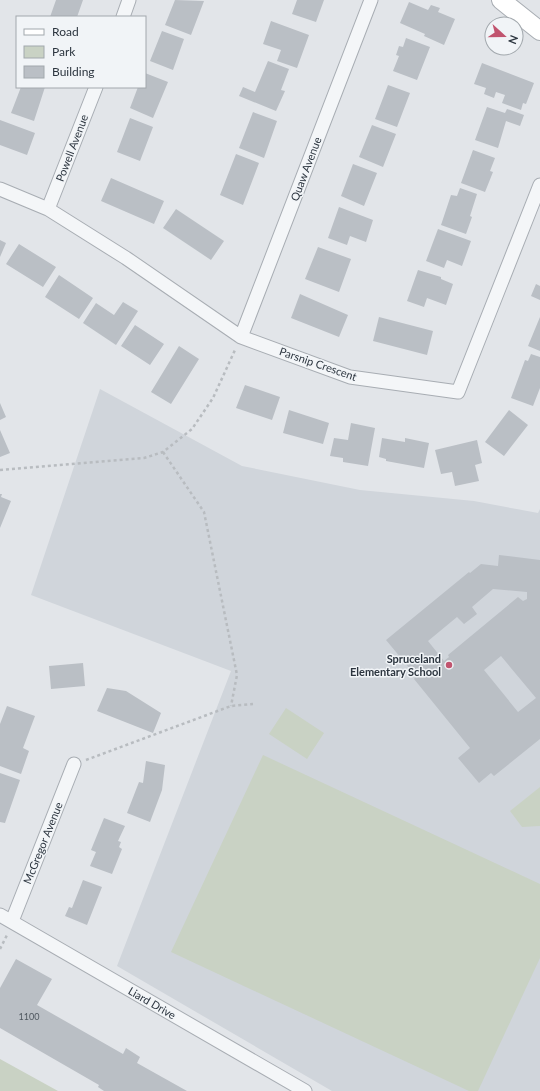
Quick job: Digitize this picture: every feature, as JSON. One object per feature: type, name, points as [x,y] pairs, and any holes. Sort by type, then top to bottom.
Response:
[{"type":"main road","points":[[501,0],[540,31]]},
{"type":"street","points":[[123,16],[129,0]]},
{"type":"street","name":"Quaw Avenue","points":[[241,337],[371,0]]},
{"type":"street","name":"Powell Avenue","points":[[48,209],[96,88]]},
{"type":"street","name":"Parsnip Crescent","points":[[0,189],[48,209],[126,258],[241,337],[350,377],[458,392],[540,185]]},
{"type":"street","name":"McGregor Avenue","points":[[12,921],[74,764]]},
{"type":"street","name":"Liard Drive","points":[[0,914],[304,1091]]},
{"type":"path","points":[[0,470],[144,458],[163,452],[192,429],[212,398],[241,337]]},
{"type":"path","points":[[163,452],[204,512],[237,675],[231,706]]},
{"type":"path","points":[[74,764],[231,706],[253,704]]},
{"type":"shaded area","points":[[100,389],[242,466],[360,490],[474,501],[538,513],[540,509],[540,1091],[332,1091],[117,966],[231,671],[31,595]]},
{"type":"green space","points":[[286,708],[324,733],[307,759],[269,734]]},
{"type":"green space","points":[[263,755],[540,884],[540,958],[478,1091],[469,1091],[171,952]]},
{"type":"green space","points":[[540,787],[540,826],[522,827],[510,811]]},
{"type":"green space","points":[[0,1059],[58,1091],[0,1091]]},
{"type":"building","points":[[56,0],[83,0],[77,16],[50,16]]},
{"type":"building","points":[[175,0],[204,1],[191,35],[165,25]]},
{"type":"building","points":[[297,0],[324,0],[316,22],[292,14]]},
{"type":"building","points":[[409,2],[428,10],[431,5],[440,8],[438,12],[455,19],[444,45],[424,36],[425,34],[400,23]]},
{"type":"building","points":[[271,21],[309,35],[297,68],[277,61],[281,50],[263,44]]},
{"type":"building","points":[[162,31],[184,39],[173,70],[150,61]]},
{"type":"building","points":[[406,38],[430,47],[417,80],[393,71],[399,56],[396,55],[399,46],[403,47]]},
{"type":"building","points":[[268,61],[289,69],[281,90],[285,91],[276,111],[239,96],[243,87],[255,92]]},
{"type":"building","points":[[482,63],[534,83],[526,104],[523,103],[521,110],[502,103],[505,95],[496,92],[494,98],[484,94],[486,88],[474,84]]},
{"type":"building","points":[[146,73],[168,82],[153,118],[130,108],[138,88],[146,88]]},
{"type":"building","points":[[388,85],[410,93],[397,127],[375,119]]},
{"type":"building","points":[[21,88],[45,88],[34,121],[11,113]]},
{"type":"building","points":[[487,107],[505,113],[507,109],[524,115],[520,126],[506,121],[498,148],[475,140]]},
{"type":"building","points":[[253,112],[277,121],[264,158],[239,148]]},
{"type":"building","points":[[130,118],[153,127],[140,161],[117,152]]},
{"type":"building","points":[[0,120],[35,133],[27,155],[0,145]]},
{"type":"building","points":[[372,125],[396,134],[383,167],[359,157]]},
{"type":"building","points":[[473,150],[495,158],[490,171],[493,172],[485,192],[461,183]]},
{"type":"building","points":[[236,154],[259,163],[243,205],[220,195]]},
{"type":"building","points":[[353,164],[377,173],[364,206],[341,196]]},
{"type":"building","points":[[111,178],[164,201],[154,224],[101,201]]},
{"type":"building","points":[[460,188],[477,194],[470,216],[472,217],[466,234],[441,225],[451,195],[457,196]]},
{"type":"building","points":[[339,207],[373,220],[366,242],[350,236],[347,245],[328,238]]},
{"type":"building","points":[[176,209],[224,241],[211,260],[163,228]]},
{"type":"building","points":[[438,229],[471,241],[462,266],[447,260],[444,268],[426,261]]},
{"type":"building","points":[[0,240],[6,243],[0,257]]},
{"type":"building","points":[[19,244],[56,267],[43,287],[6,264]]},
{"type":"building","points":[[318,247],[351,259],[339,292],[305,279]]},
{"type":"building","points":[[418,270],[441,277],[441,279],[453,284],[446,305],[427,298],[424,307],[407,301]]},
{"type":"building","points":[[59,275],[93,298],[79,319],[45,297]]},
{"type":"building","points":[[536,284],[540,286],[540,300],[531,296]]},
{"type":"building","points":[[300,294],[348,315],[339,337],[291,318]]},
{"type":"building","points":[[123,302],[138,311],[116,345],[83,323],[96,303],[114,315]]},
{"type":"building","points":[[379,317],[433,331],[427,355],[373,341]]},
{"type":"building","points":[[540,317],[540,351],[528,346]]},
{"type":"building","points":[[135,325],[164,344],[150,365],[121,346]]},
{"type":"building","points":[[179,346],[199,359],[171,404],[151,392]]},
{"type":"building","points":[[531,354],[540,357],[540,388],[533,406],[511,398],[525,360],[528,361]]},
{"type":"building","points":[[245,385],[280,397],[272,420],[236,408]]},
{"type":"building","points":[[0,403],[6,417],[0,420]]},
{"type":"building","points":[[289,410],[329,423],[323,444],[283,433]]},
{"type":"building","points":[[509,410],[528,425],[504,456],[485,442]]},
{"type":"building","points":[[351,423],[375,428],[368,466],[343,462],[343,458],[330,456],[334,438],[348,440]]},
{"type":"building","points":[[0,430],[10,453],[0,457]]},
{"type":"building","points":[[382,438],[405,442],[405,438],[429,443],[424,468],[386,461],[386,459],[379,457]]},
{"type":"building","points":[[477,440],[482,463],[475,465],[479,481],[455,486],[452,472],[441,474],[435,450]]},
{"type":"building","points":[[0,494],[2,494],[1,497],[11,501],[0,528]]},
{"type":"building","name":"Spruceland Elementary School","points":[[499,555],[540,560],[540,739],[494,776],[491,773],[479,783],[458,758],[470,748],[414,679],[416,676],[386,640],[469,572],[470,573],[481,564],[498,566]],"holes":[[[493,589],[527,592],[527,599],[523,601],[518,597],[448,655],[449,657],[444,661],[428,641],[457,617],[464,624],[477,614],[472,607]],[[501,656],[536,698],[518,712],[484,670]]]},
{"type":"building","points":[[83,663],[85,686],[51,689],[49,666]]},
{"type":"building","points":[[107,688],[126,691],[161,713],[153,733],[97,711]]},
{"type":"building","points":[[7,706],[35,716],[23,748],[29,751],[21,774],[0,766],[0,724]]},
{"type":"building","points":[[146,761],[165,765],[162,790],[150,822],[127,813],[139,782],[143,783]]},
{"type":"building","points":[[0,773],[20,780],[5,823],[0,822]]},
{"type":"building","points":[[104,818],[125,826],[118,841],[121,842],[119,847],[122,849],[112,874],[90,866],[96,852],[91,850]]},
{"type":"building","points":[[83,880],[102,887],[87,925],[65,916],[69,907],[72,908]]},
{"type":"building","points":[[16,959],[52,979],[37,1005],[123,1054],[126,1048],[140,1057],[137,1063],[187,1091],[104,1091],[98,1087],[99,1085],[0,1028],[0,988]]},
{"type":"place","name":"Spruceland Elementary School","points":[[449,665]]}]
